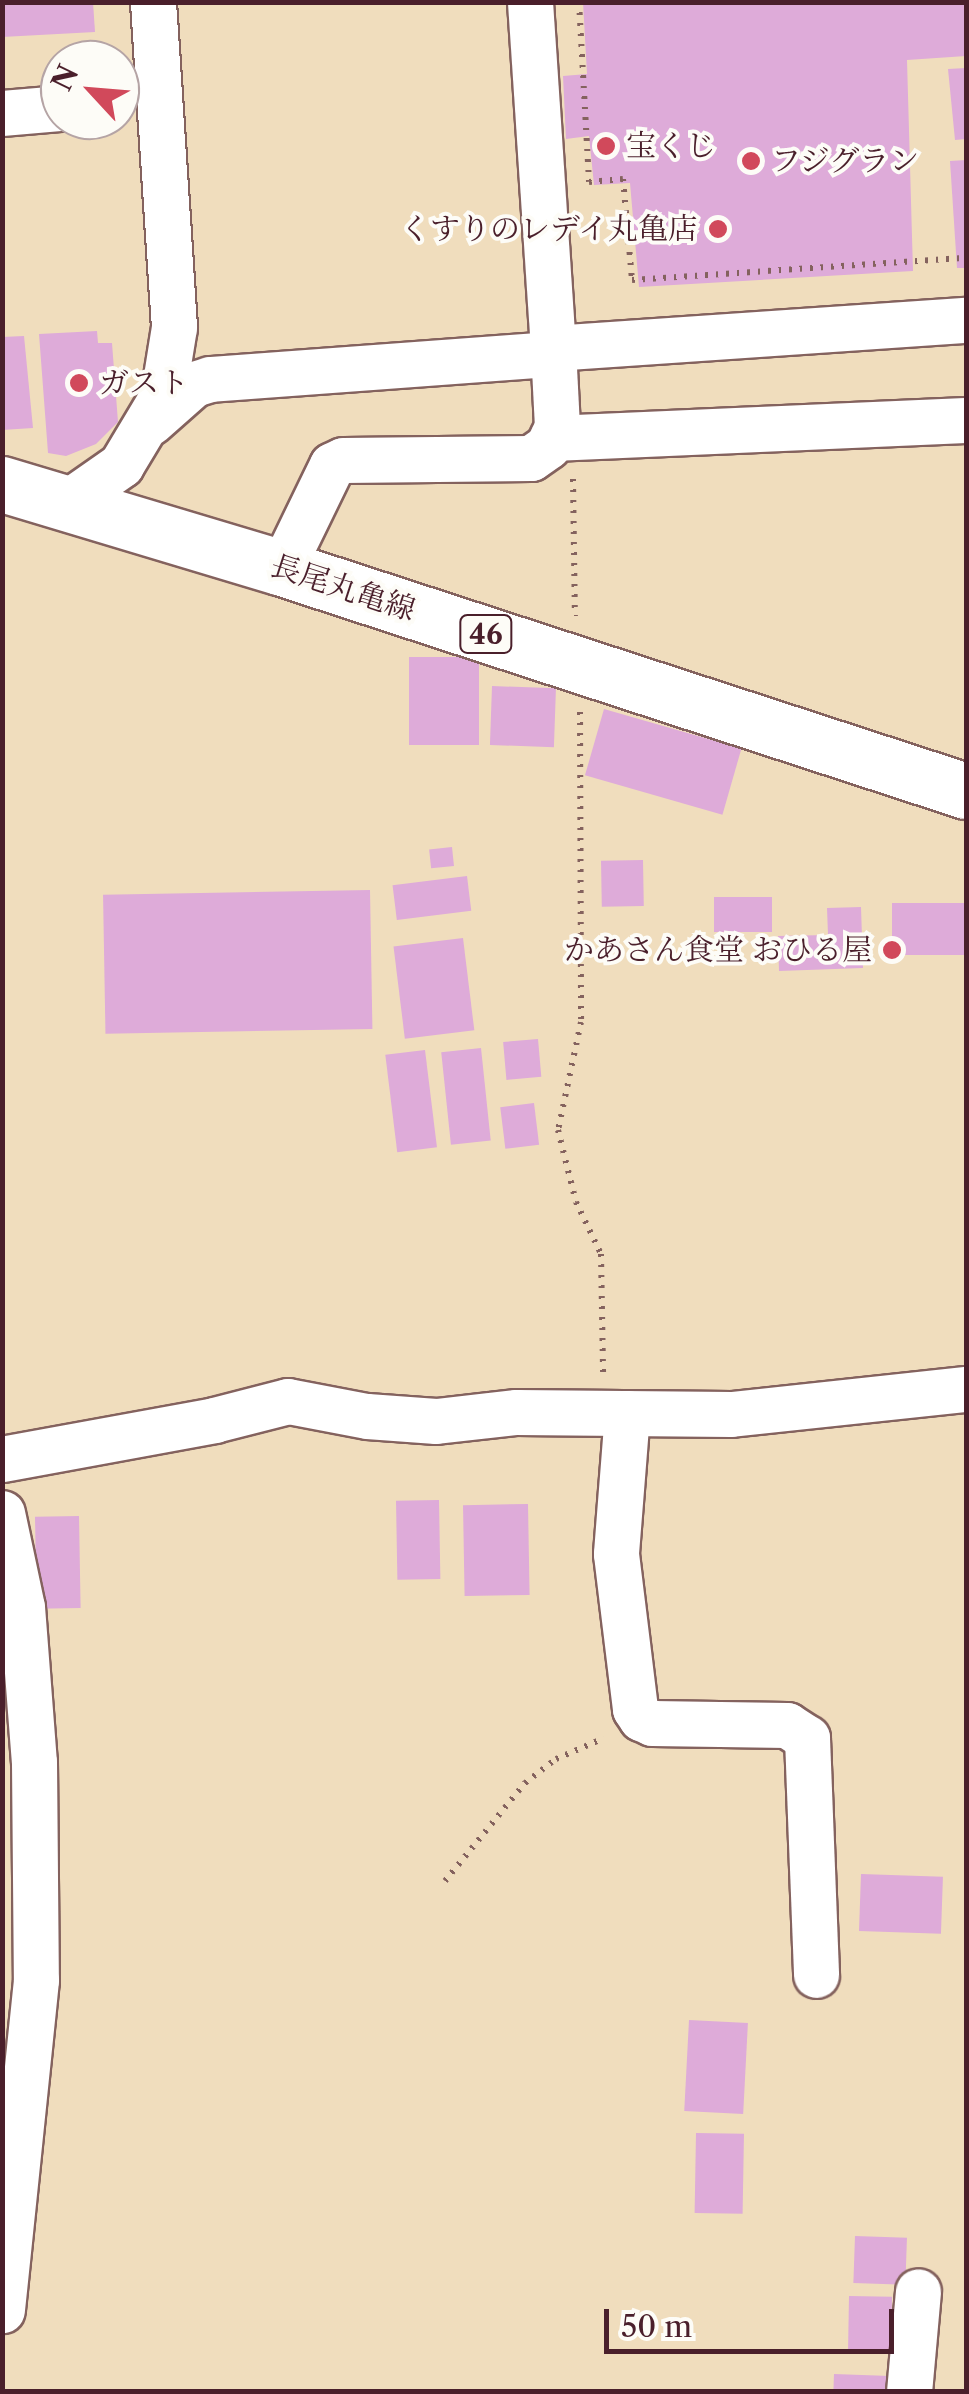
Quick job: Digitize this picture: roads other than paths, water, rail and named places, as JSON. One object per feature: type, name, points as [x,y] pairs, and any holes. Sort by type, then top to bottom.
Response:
[{"type":"main road","name":"長尾丸亀線","points":[[2,484],[282,568],[966,791]]},
{"type":"street","points":[[140,94],[153,2]]},
{"type":"street","points":[[530,2],[557,427],[562,438]]},
{"type":"street","points":[[68,502],[121,465],[163,395],[174,328],[140,107]]},
{"type":"street","points":[[2,113],[40,110]]},
{"type":"street","points":[[142,430],[194,384],[210,379],[966,320]]},
{"type":"street","points":[[282,568],[332,465],[344,460],[532,458],[562,438],[966,420]]},
{"type":"street","points":[[2,1460],[214,1420],[288,1401],[367,1416],[436,1421],[516,1412],[732,1414],[966,1390]]},
{"type":"street","points":[[615,1413],[616,1554],[627,1656],[641,1718],[652,1723],[787,1725],[807,1738],[816,1975]]},
{"type":"street","points":[[2,1513],[22,1607],[34,1762],[36,1980],[2,2310]]},
{"type":"street","points":[[909,2392],[918,2290]]},
{"type":"place","name":"宝くじ","points":[[606,146]]},
{"type":"place","name":"フジグラン","points":[[751,161]]},
{"type":"place","name":"くすりのレデイ丸亀店","points":[[718,229]]},
{"type":"place","name":"ガスト","points":[[79,383]]},
{"type":"place","name":"かあさん食堂 おひる屋","points":[[892,950]]}]
